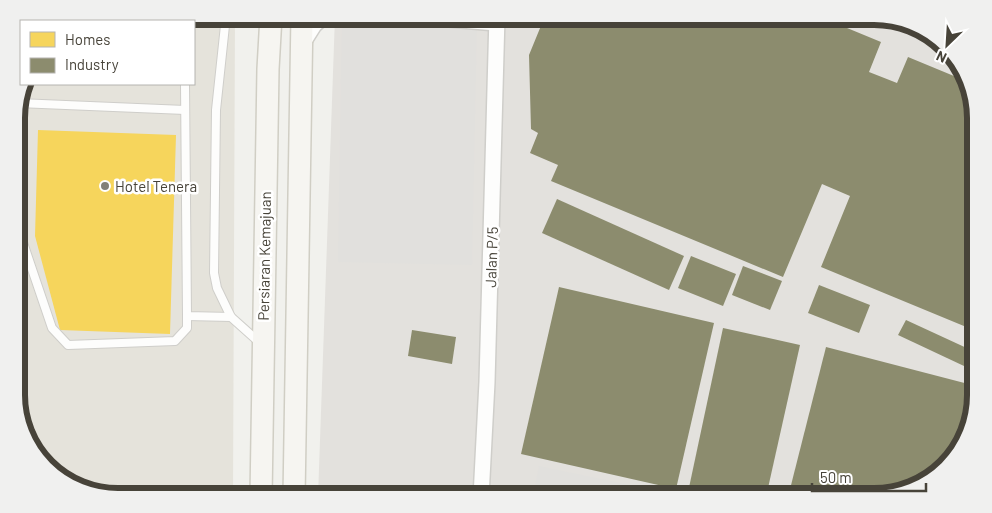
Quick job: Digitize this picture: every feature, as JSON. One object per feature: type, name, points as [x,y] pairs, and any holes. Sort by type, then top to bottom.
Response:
[{"type":"main road","name":"Persiaran Kemajuan","points":[[261,488],[268,69],[270,25]]},
{"type":"main road","points":[[294,488],[302,25]]},
{"type":"street","points":[[301,46],[314,25]]},
{"type":"street","name":"Jalan P/5","points":[[481,488],[487,382],[497,25]]},
{"type":"lane","points":[[225,25],[216,110],[214,273],[217,288],[231,317],[263,345]]},
{"type":"lane","points":[[25,249],[52,328],[68,345],[175,341],[187,328],[185,85]]},
{"type":"lane","points":[[26,103],[185,110]]},
{"type":"lane","points":[[187,316],[231,317]]},
{"type":"shaded area","points":[[195,25],[235,25],[233,488],[118,488],[94,485],[66,472],[48,456],[37,442],[28,419],[25,395],[25,112],[28,94],[31,85],[195,85]]},
{"type":"shaded area","points":[[335,25],[880,25],[904,30],[922,39],[922,70],[954,70],[964,94],[966,106],[967,401],[962,425],[957,436],[951,447],[935,465],[926,472],[904,483],[880,488],[318,488]]},
{"type":"shaded area","points":[[342,25],[477,25],[472,265],[338,262]]},
{"type":"shaded area","points":[[539,466],[644,488],[535,488]]},
{"type":"building: Homes","name":"Hotel Tenera","points":[[38,130],[176,135],[170,334],[60,330],[35,236]]},
{"type":"building: Industry","points":[[541,25],[840,25],[881,42],[869,72],[897,83],[908,57],[922,63],[922,70],[939,70],[958,78],[964,94],[967,118],[967,327],[821,267],[850,196],[822,184],[783,277],[551,181],[558,165],[530,153],[538,133],[531,129],[529,55]]},
{"type":"building: Industry","points":[[557,199],[684,256],[669,290],[542,233]]},
{"type":"building: Industry","points":[[691,256],[736,274],[723,306],[678,288]]},
{"type":"building: Industry","points":[[743,266],[782,281],[770,310],[732,295]]},
{"type":"building: Industry","points":[[819,285],[870,305],[859,333],[808,313]]},
{"type":"building: Industry","points":[[559,287],[714,323],[676,488],[521,454]]},
{"type":"building: Industry","points":[[906,320],[967,348],[967,359],[964,366],[898,335]]},
{"type":"building: Industry","points":[[723,328],[800,345],[768,488],[689,488]]},
{"type":"building: Industry","points":[[412,330],[456,337],[452,364],[408,356]]},
{"type":"building: Industry","points":[[826,347],[967,384],[965,413],[957,436],[944,456],[926,472],[904,483],[880,488],[790,488]]},
{"type":"place","name":"Hotel Tenera","points":[[105,186]]}]
